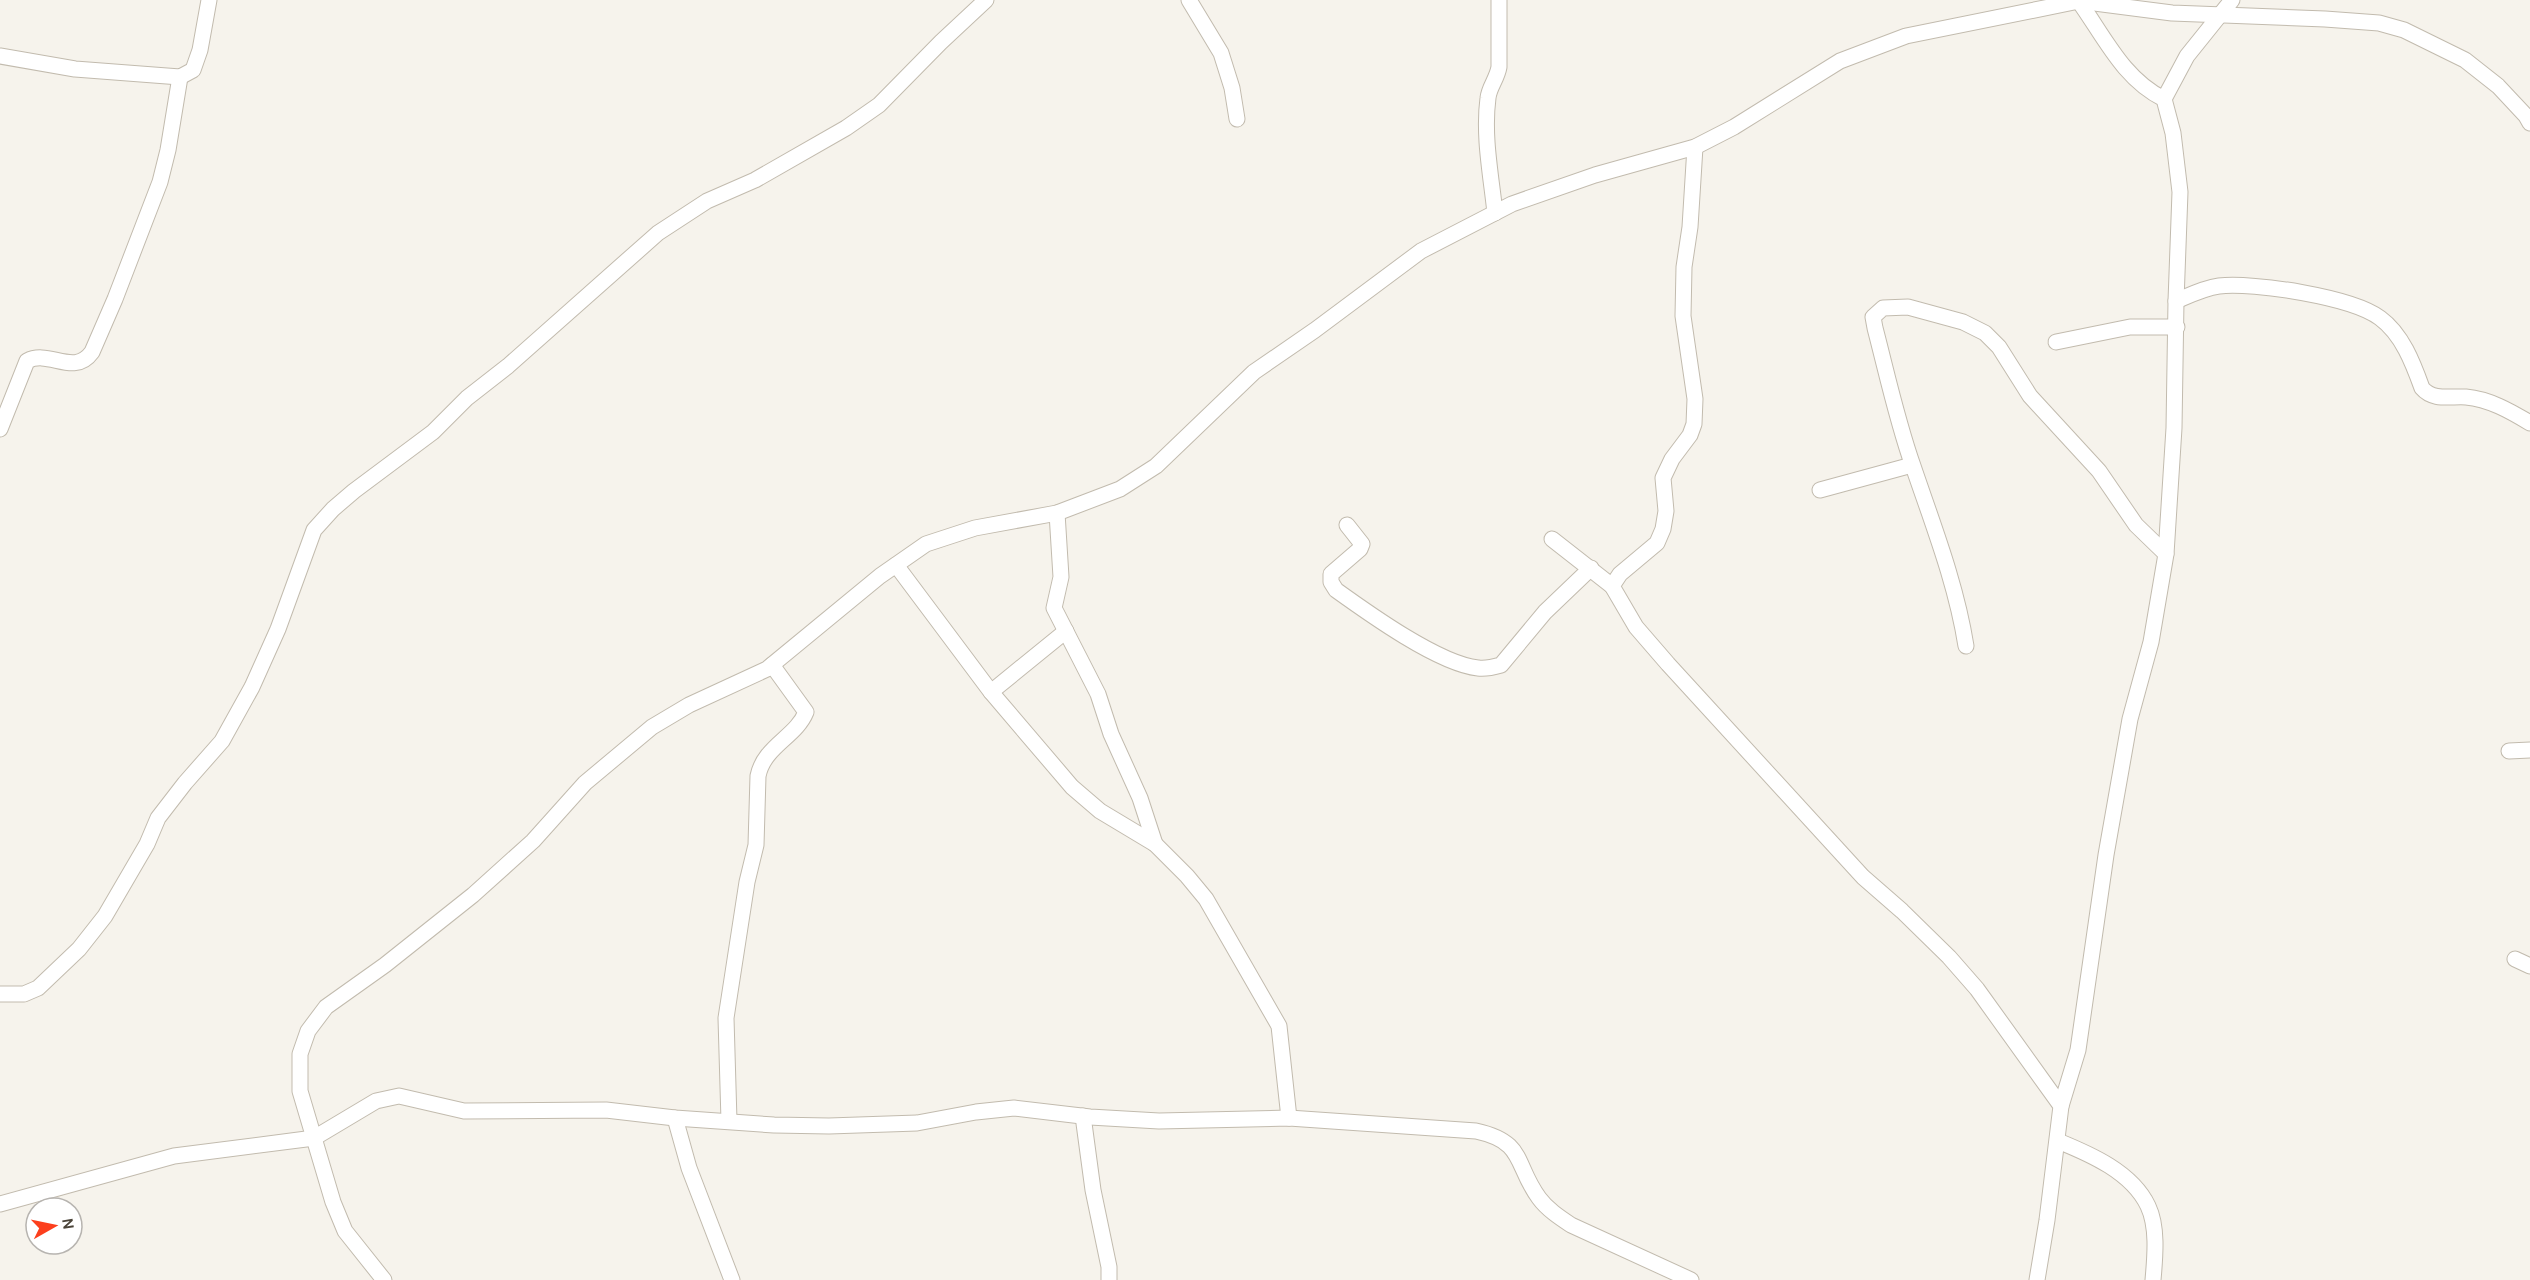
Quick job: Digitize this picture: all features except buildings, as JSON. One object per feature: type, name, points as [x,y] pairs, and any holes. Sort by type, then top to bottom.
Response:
[{"type":"street","points":[[0,56],[75,69],[180,77],[193,70],[200,50],[209,0]]},
{"type":"street","points":[[0,994],[24,994],[38,988],[79,950],[105,916],[147,844],[158,818],[184,783],[222,741],[252,687],[278,629],[314,530],[333,509],[354,490],[433,432],[467,398],[508,366],[658,233],[707,201],[755,180],[846,128],[879,105],[986,0]]},
{"type":"street","points":[[1189,0],[1221,53],[1228,70],[1237,119]]},
{"type":"street","points":[[1495,213],[1486,129],[1490,90],[1499,67],[1500,0]]},
{"type":"street","points":[[2037,1280],[2058,1141],[2061,1106],[2078,1050],[2106,855],[2130,719],[2151,642],[2166,554],[2174,428],[2180,192],[2173,133],[2164,99],[2187,56],[2232,0]]},
{"type":"street","points":[[2079,1],[2127,73],[2148,91],[2164,99]]},
{"type":"street","points":[[384,1280],[345,1231],[333,1202],[300,1091],[300,1054],[308,1031],[326,1006],[385,965],[473,895],[533,840],[585,783],[652,727],[682,708],[772,665],[896,565],[926,544],[975,528],[1057,513],[1120,489],[1156,466],[1254,372],[1421,251],[1512,204],[1595,175],[1695,147],[1734,127],[1840,61],[1906,36],[2079,1],[2219,16],[2379,23],[2404,30],[2439,45],[2465,60],[2498,86],[2530,123]]},
{"type":"street","points":[[0,429],[27,361],[36,358],[77,364],[88,358],[92,352],[160,182],[168,150],[180,77]]},
{"type":"street","points":[[1612,586],[1620,574],[1657,543],[1663,529],[1666,511],[1664,478],[1672,459],[1690,435],[1694,424],[1695,399],[1683,316],[1684,267],[1690,227],[1695,147]]},
{"type":"street","points":[[2176,301],[2203,289],[2244,286],[2286,290],[2362,309],[2380,318],[2401,341],[2422,388],[2427,393],[2440,397],[2467,397],[2495,404],[2530,423]]},
{"type":"street","points":[[1966,646],[1961,614],[1944,555],[1912,465],[1875,328],[1873,317],[1883,308],[1908,307],[1939,314],[1985,333],[1999,347],[2030,396],[2099,471],[2136,525],[2166,554]]},
{"type":"street","points":[[2056,342],[2130,327],[2177,327]]},
{"type":"street","points":[[1820,490],[1912,465]]},
{"type":"street","points":[[1057,513],[1061,577],[1054,604],[1098,694],[1111,734],[1140,798],[1155,844]]},
{"type":"street","points":[[1347,525],[1362,544],[1360,549],[1331,574],[1331,582],[1336,590],[1382,622],[1436,652],[1478,668],[1501,665],[1545,612],[1591,568]]},
{"type":"street","points":[[1552,539],[1612,586],[1636,627],[1668,664],[1863,877],[1902,911],[1956,965],[1977,989],[2061,1106]]},
{"type":"street","points":[[896,565],[991,692],[1072,787],[1100,811],[1155,844],[1206,899],[1279,1026],[1289,1118]]},
{"type":"street","points":[[991,692],[1066,632]]},
{"type":"street","points":[[729,1121],[726,1018],[747,882],[756,845],[758,776],[760,768],[772,749],[802,720],[806,712],[772,665]]},
{"type":"street","points":[[2509,751],[2530,750]]},
{"type":"street","points":[[2515,959],[2530,966]]},
{"type":"street","points":[[0,1204],[174,1156],[314,1138],[376,1101],[399,1096],[464,1111],[606,1110],[675,1118],[829,1126],[917,1123],[976,1112],[1014,1108],[1083,1116],[1159,1121],[1289,1118],[1476,1131],[1501,1138],[1517,1154],[1538,1198],[1570,1225],[1691,1280]]},
{"type":"street","points":[[1083,1116],[1093,1190],[1108,1257],[1109,1280]]},
{"type":"street","points":[[675,1118],[690,1168],[732,1280]]},
{"type":"street","points":[[2058,1141],[2099,1158],[2118,1173],[2148,1205],[2153,1226],[2153,1280]]}]
